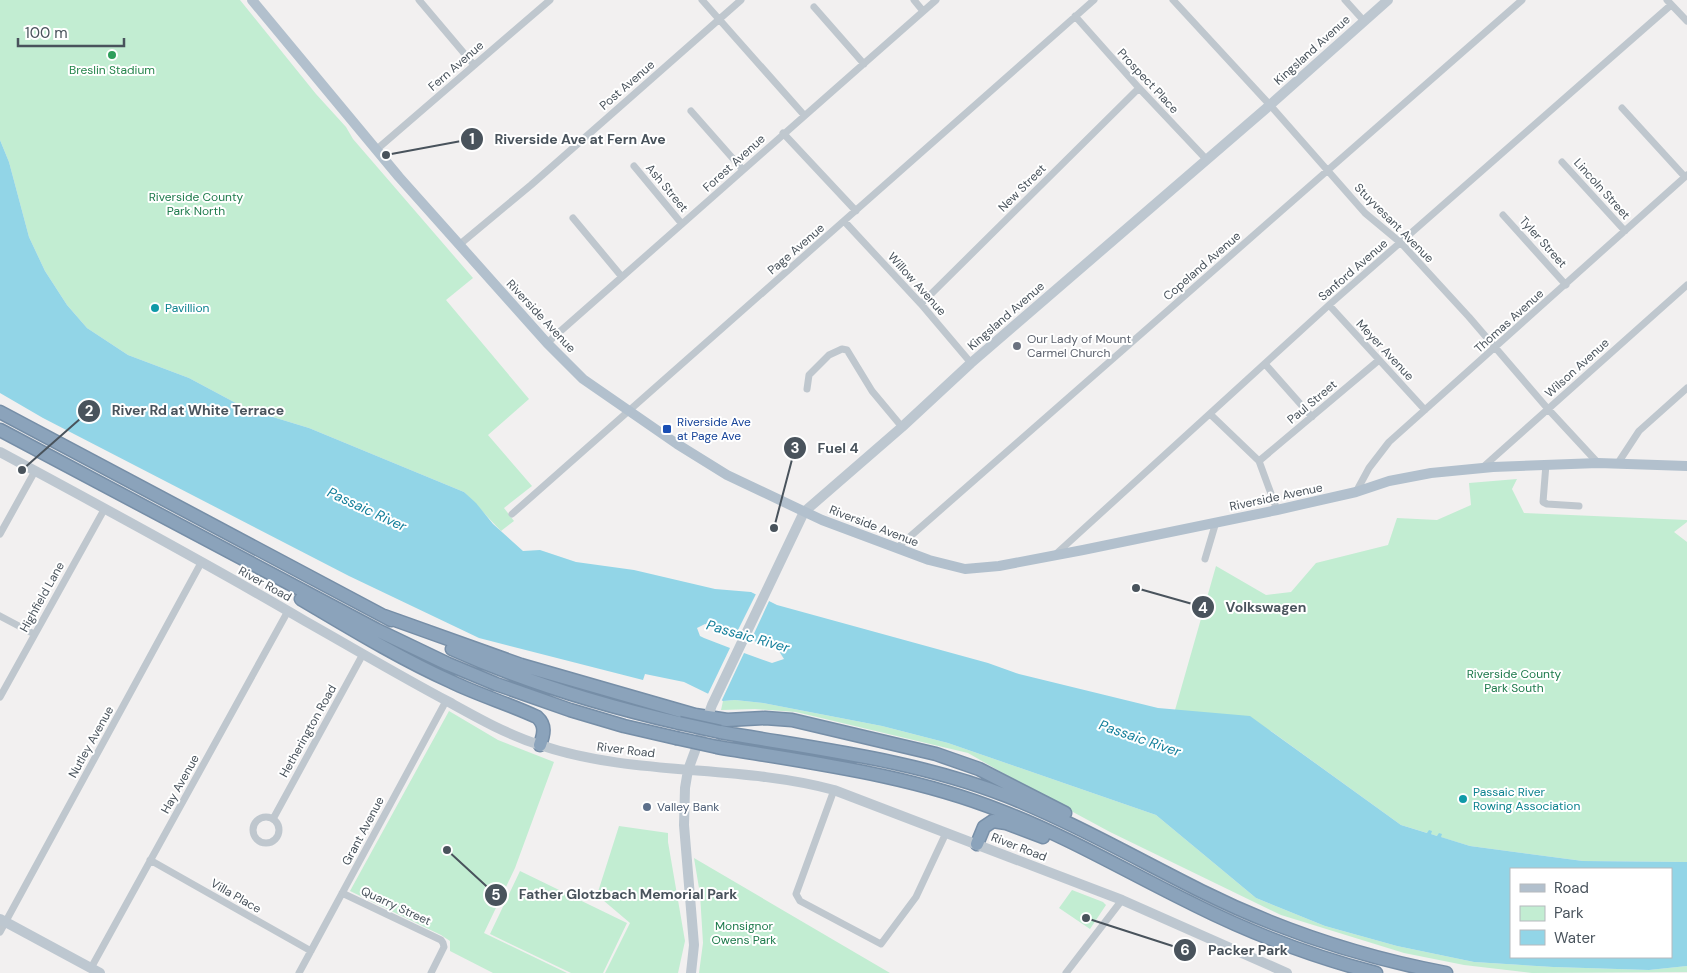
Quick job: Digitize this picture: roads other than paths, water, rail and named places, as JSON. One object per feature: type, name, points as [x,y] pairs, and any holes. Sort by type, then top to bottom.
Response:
[{"type":"highway","points":[[0,412],[384,616],[454,650],[527,679],[600,703],[680,723],[720,732],[879,760],[955,778],[1028,805],[1102,840],[1209,895],[1296,932],[1370,956],[1446,973]]},
{"type":"highway","points":[[0,430],[401,642],[521,694],[579,713],[676,738],[884,777],[966,798],[1045,829],[1218,916],[1291,946],[1376,973]]},
{"type":"highway","points":[[219,546],[354,630],[414,664],[461,686],[537,717],[543,725],[543,737],[540,745]]},
{"type":"highway","points":[[384,616],[521,665],[707,717],[727,720],[765,718],[792,720],[948,758],[995,776],[1089,826],[1102,840]]},
{"type":"highway","points":[[977,844],[984,827],[993,821],[999,821],[1054,842],[1171,893]]},
{"type":"main road","name":"Riverside Avenue","points":[[252,0],[376,150],[459,245],[547,343],[584,379],[628,411],[726,475],[804,512],[929,560],[965,569],[991,567],[1054,556],[1277,510],[1356,492],[1389,481],[1431,473],[1546,464],[1618,463],[1687,466]]},
{"type":"main road","name":"Kingsland Avenue","points":[[691,973],[694,945],[684,825],[685,788],[688,770],[712,704],[804,512],[902,427],[971,363],[1270,105],[1388,0]]},
{"type":"main road","name":"River Road","points":[[0,452],[288,610],[446,701],[508,733],[540,745],[605,761],[772,777],[813,784],[834,790],[1122,900],[1287,973]]},
{"type":"main road","points":[[3,921],[96,971]]},
{"type":"street","points":[[418,0],[474,65]]},
{"type":"street","name":"Fern Avenue","points":[[376,150],[550,0]]},
{"type":"street","points":[[702,0],[804,115]]},
{"type":"street","name":"Post Avenue","points":[[459,245],[531,185],[741,0]]},
{"type":"street","points":[[914,0],[923,11]]},
{"type":"street","name":"Forest Avenue","points":[[547,343],[936,0]]},
{"type":"street","name":"Page Avenue","points":[[512,514],[1094,0]]},
{"type":"street","name":"Stuyvesant Avenue","points":[[1173,0],[1270,105],[1365,213],[1400,244],[1469,317],[1548,409],[1598,463]]},
{"type":"street","points":[[1345,0],[1364,21]]},
{"type":"street","name":"Copeland Avenue","points":[[897,548],[1522,0]]},
{"type":"street","points":[[1669,2],[1687,20]]},
{"type":"street","name":"Sanford Avenue","points":[[1054,556],[1329,306],[1669,2]]},
{"type":"street","points":[[814,7],[864,64]]},
{"type":"street","name":"Prospect Place","points":[[1075,16],[1206,159]]},
{"type":"street","name":"New Street","points":[[921,304],[1139,88]]},
{"type":"street","points":[[1622,108],[1686,176]]},
{"type":"street","points":[[691,111],[743,170]]},
{"type":"street","points":[[783,133],[856,211]]},
{"type":"street","name":"Lincoln Street","points":[[1562,162],[1625,231]]},
{"type":"street","name":"Ash Street","points":[[634,166],[682,224]]},
{"type":"street","name":"Thomas Avenue","points":[[1356,492],[1378,454],[1389,442],[1686,176]]},
{"type":"street","name":"Tyler Street","points":[[1503,215],[1566,285]]},
{"type":"street","points":[[573,218],[622,277]]},
{"type":"street","name":"Willow Avenue","points":[[844,221],[921,304],[971,363]]},
{"type":"street","name":"Wilson Avenue","points":[[1482,468],[1687,285]]},
{"type":"street","name":"Meyer Avenue","points":[[1329,306],[1425,410]]},
{"type":"street","points":[[807,389],[809,375],[829,355],[842,349],[848,350],[872,391],[902,427]]},
{"type":"street","name":"Paul Street","points":[[1259,461],[1379,360]]},
{"type":"street","points":[[1266,364],[1312,417]]},
{"type":"street","points":[[1618,463],[1638,432],[1687,388]]},
{"type":"street","points":[[1210,414],[1259,461],[1277,510]]},
{"type":"street","points":[[1546,464],[1544,502],[1546,504],[1579,506]]},
{"type":"street","points":[[0,534],[35,471]]},
{"type":"street","name":"Highfield Lane","points":[[0,698],[105,508]]},
{"type":"street","points":[[1205,560],[1216,522]]},
{"type":"street","name":"Nutley Avenue","points":[[0,932],[3,921],[202,562]]},
{"type":"street","name":"Hay Avenue","points":[[96,971],[150,860],[288,610]]},
{"type":"street","points":[[0,616],[34,634]]},
{"type":"street","name":"Hetherington Road","points":[[273,819],[363,654]]},
{"type":"street","name":"Grant Avenue","points":[[300,973],[446,701]]},
{"type":"street","points":[[834,790],[796,894],[800,901],[881,944],[916,897],[946,833]]},
{"type":"street","name":"Villa Place","points":[[150,860],[311,951]]},
{"type":"street","name":"Quarry Street","points":[[342,893],[440,940],[444,947],[431,973]]},
{"type":"street","points":[[1066,973],[1122,900]]},
{"type":"water","name":"Passaic River","points":[[0,140],[9,162],[29,237],[45,271],[67,305],[87,328],[128,355],[189,378],[247,409],[309,428],[464,492],[476,503],[493,524],[523,551],[540,550],[576,562],[634,570],[715,589],[751,592],[777,605],[988,663],[1019,674],[1158,708],[1250,716],[1401,825],[1427,833],[1429,830],[1432,831],[1431,834],[1437,836],[1439,833],[1442,834],[1441,837],[1470,846],[1583,861],[1687,862],[1687,966],[1649,970],[1474,962],[1397,946],[1325,926],[1256,898],[1156,815],[948,743],[882,726],[763,703],[735,700],[723,701],[684,682],[645,674],[643,680],[479,638],[349,576],[43,418],[0,393]]},
{"type":"place","name":"Breslin Stadium","points":[[112,55]]},
{"type":"place","name":"Riverside Ave at Fern Ave","points":[[386,155]]},
{"type":"place","name":"Pavillion","points":[[155,308]]},
{"type":"place","name":"Our Lady of Mount Carmel Church","points":[[1017,346]]},
{"type":"place","name":"Riverside Ave at Page Ave","points":[[667,429]]},
{"type":"place","name":"River Rd at White Terrace","points":[[22,470]]},
{"type":"place","name":"Fuel 4","points":[[774,528]]},
{"type":"place","name":"Volkswagen","points":[[1136,588]]},
{"type":"place","name":"Passaic River Rowing Association","points":[[1463,799]]},
{"type":"place","name":"Valley Bank","points":[[647,807]]},
{"type":"place","name":"Father Glotzbach Memorial Park","points":[[447,850]]},
{"type":"place","name":"Packer Park","points":[[1086,918]]},
{"type":"park label","name":"Riverside County Park North","points":[[196,204]]},
{"type":"park label","name":"Riverside County Park South","points":[[1514,681]]},
{"type":"park label","name":"Monsignor Owens Park","points":[[744,933]]}]
